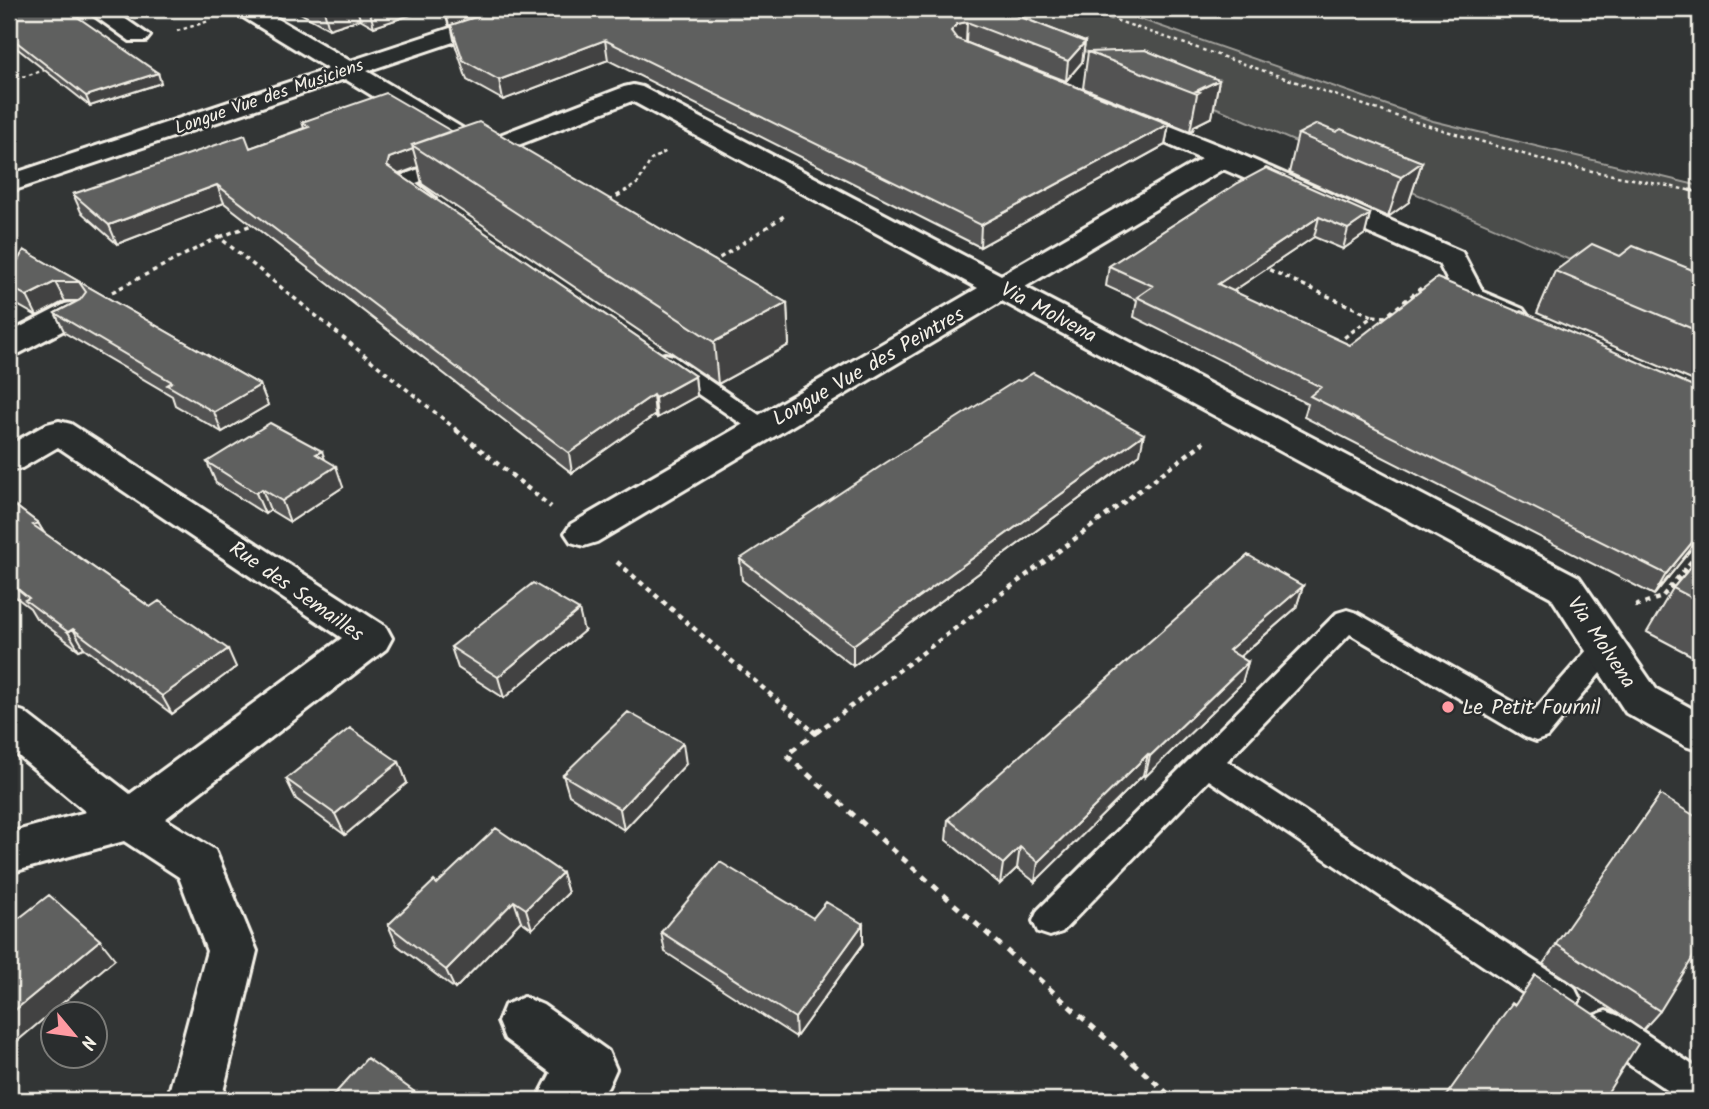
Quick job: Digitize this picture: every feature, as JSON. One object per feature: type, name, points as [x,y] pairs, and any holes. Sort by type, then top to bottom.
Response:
[{"type":"street","points":[[96,9],[138,36]]},
{"type":"street","points":[[246,9],[482,151]]},
{"type":"street","name":"Longue Vue des Musiciens","points":[[9,184],[529,9]]},
{"type":"street","name":"Via Molvena","points":[[482,151],[633,92],[1565,587],[1640,701],[1700,734]]},
{"type":"street","points":[[1094,104],[1224,157],[1451,258],[1471,298],[1535,326]]},
{"type":"street","name":"Longue Vue des Peintres","points":[[584,533],[1224,157]]},
{"type":"street","points":[[9,346],[76,311]]},
{"type":"street","name":"Rue des Semailles","points":[[9,460],[59,432],[372,638],[129,820]]},
{"type":"street","points":[[9,723],[129,820],[198,864],[232,951],[194,1100]]},
{"type":"street","points":[[9,853],[129,820]]},
{"type":"street","points":[[524,1022],[589,1069],[564,1100]]},
{"type":"lane","points":[[445,212],[402,182],[482,151]]},
{"type":"lane","points":[[648,350],[763,428]]},
{"type":"lane","points":[[1050,921],[1347,620],[1536,729],[1605,648]]},
{"type":"lane","points":[[1207,763],[1700,1091]]},
{"type":"path","points":[[1083,9],[1396,116],[1532,156],[1700,192]]},
{"type":"path","points":[[606,203],[638,183],[652,160],[685,139],[709,132]]},
{"type":"path","points":[[712,263],[804,203],[825,194]]},
{"type":"path","points":[[76,311],[219,237],[258,222]]},
{"type":"path","points":[[219,237],[584,533],[815,733]]},
{"type":"path","points":[[1259,266],[1373,316],[1385,317],[1433,279],[1451,258]]},
{"type":"path","points":[[1329,349],[1373,316]]},
{"type":"path","points":[[1175,1100],[786,755],[1241,415]]},
{"type":"path","points":[[1662,597],[1700,551]]},
{"type":"shaded area","points":[[987,9],[1111,9],[1433,121],[1700,186],[1700,316]]},
{"type":"building","points":[[9,9],[66,9],[158,73],[86,96],[9,36]]},
{"type":"building","points":[[500,9],[1000,9],[1085,42],[1068,61],[967,22],[957,24],[951,31],[957,39],[1169,124],[981,225],[605,40],[499,80],[463,60],[451,25]]},
{"type":"building","points":[[1145,50],[1219,80],[1196,91],[1200,92],[1197,94],[1088,52]]},
{"type":"building","points":[[386,93],[451,131],[412,145],[413,149],[389,158],[387,166],[695,376],[655,398],[653,395],[569,453],[217,185],[109,225],[73,194],[245,135],[250,148],[309,127],[302,122]]},
{"type":"building","points":[[479,122],[787,303],[714,342],[412,145]]},
{"type":"building","points":[[1317,124],[1336,132],[1341,129],[1422,162],[1401,177],[1298,134]]},
{"type":"building","points":[[1266,168],[1370,214],[1348,229],[1319,217],[1218,284],[1350,345],[1437,278],[1521,311],[1700,389],[1700,533],[1666,574],[1310,396],[1321,387],[1137,297],[1153,286],[1109,266],[1238,183]]},
{"type":"building","points":[[1592,244],[1620,256],[1633,246],[1700,273],[1700,332],[1555,271]]},
{"type":"building","points":[[24,250],[260,385],[214,412],[167,385],[172,382],[55,313],[80,300],[86,292],[79,282],[55,282],[27,296],[9,286],[9,276]]},
{"type":"building","points":[[1033,373],[1144,434],[853,645],[740,559],[887,462],[1017,380],[1020,381]]},
{"type":"building","points":[[270,423],[322,451],[316,454],[336,466],[282,501],[262,489],[256,493],[207,462]]},
{"type":"building","points":[[9,501],[38,523],[33,525],[150,607],[159,601],[228,649],[162,696],[73,629],[68,632],[25,600],[29,598],[9,582]]},
{"type":"building","points":[[1248,555],[1303,586],[1229,650],[1248,662],[1150,756],[1148,754],[1038,862],[1020,847],[1003,864],[948,819]]},
{"type":"building","points":[[1700,556],[1700,602],[1673,588]]},
{"type":"building","points":[[533,583],[579,610],[498,677],[451,647]]},
{"type":"building","points":[[628,712],[683,743],[620,809],[563,775]]},
{"type":"building","points":[[350,728],[399,762],[335,814],[286,779]]},
{"type":"building","points":[[1660,795],[1700,819],[1700,946],[1660,1011],[1556,944]]},
{"type":"building","points":[[496,828],[562,873],[526,909],[514,901],[446,970],[388,925],[434,881],[437,884]]},
{"type":"building","points":[[720,862],[813,918],[826,902],[863,924],[795,1018],[661,932]]},
{"type":"building","points":[[49,895],[100,940],[9,1015],[9,926]]},
{"type":"building","points":[[1535,975],[1638,1044],[1603,1100],[1443,1100],[1512,1003],[1515,1005]]},
{"type":"building","points":[[367,1058],[426,1100],[329,1100]]},
{"type":"place","name":"Le Petit Fournil","points":[[1448,707]]}]
